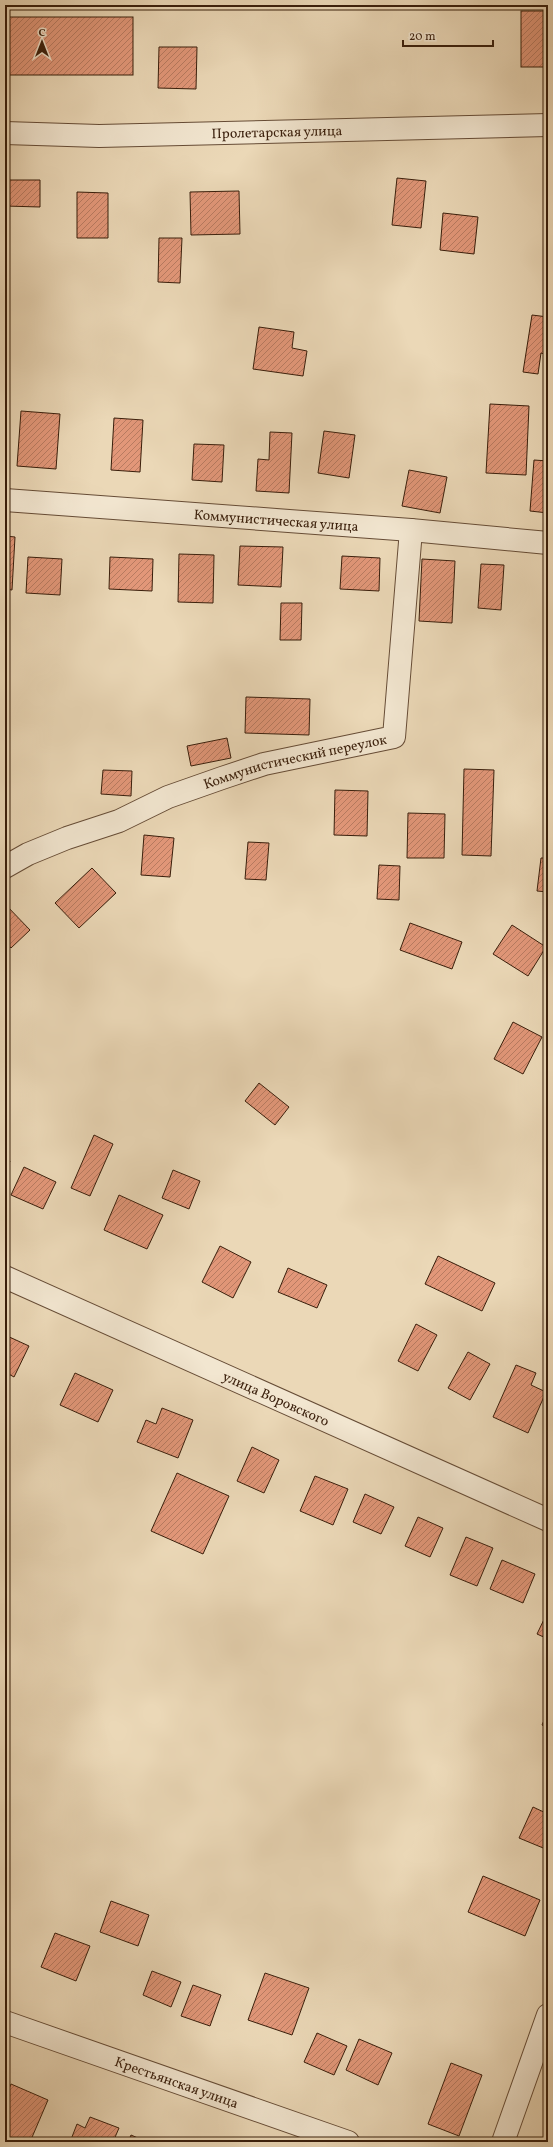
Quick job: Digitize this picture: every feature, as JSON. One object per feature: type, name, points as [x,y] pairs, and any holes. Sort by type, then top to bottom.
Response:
[{"type":"street","name":"Пролетарская улица","points":[[5,133],[107,136],[548,125]]},
{"type":"street","name":"Коммунистическая улица","points":[[5,500],[411,530],[548,543]]},
{"type":"street","name":"Коммунистический переулок","points":[[5,867],[28,854],[67,838],[119,821],[168,797],[222,778],[264,764],[394,737],[411,530]]},
{"type":"street","name":"улица Воровского","points":[[5,1277],[548,1520]]},
{"type":"street","points":[[503,2142],[548,2015]]},
{"type":"street","name":"Крестьянская улица","points":[[5,2022],[348,2142]]},
{"type":"building","points":[[236,5],[418,5],[418,6],[236,9]]},
{"type":"building","points":[[521,11],[548,11],[548,67],[521,67]]},
{"type":"building","points":[[5,17],[133,17],[133,75],[5,75]]},
{"type":"building","points":[[159,47],[197,47],[196,89],[158,88]]},
{"type":"building","points":[[397,178],[426,181],[421,228],[392,225]]},
{"type":"building","points":[[5,180],[40,180],[40,207],[5,206]]},
{"type":"building","points":[[239,191],[240,234],[191,235],[190,192]]},
{"type":"building","points":[[77,192],[108,193],[108,238],[77,238]]},
{"type":"building","points":[[443,213],[478,217],[474,254],[440,250]]},
{"type":"building","points":[[159,238],[182,238],[180,283],[158,282]]},
{"type":"building","points":[[532,315],[548,317],[548,355],[541,353],[538,374],[523,372]]},
{"type":"building","points":[[259,327],[294,332],[292,348],[307,351],[303,376],[253,369]]},
{"type":"building","points":[[490,404],[529,406],[526,475],[486,473]]},
{"type":"building","points":[[21,411],[60,414],[56,469],[17,466]]},
{"type":"building","points":[[114,418],[143,420],[140,472],[111,470]]},
{"type":"building","points":[[324,431],[355,435],[349,478],[318,473]]},
{"type":"building","points":[[270,432],[292,433],[289,493],[256,491],[258,459],[269,460]]},
{"type":"building","points":[[194,444],[224,445],[222,482],[192,480]]},
{"type":"building","points":[[534,460],[548,461],[548,513],[530,511]]},
{"type":"building","points":[[409,470],[447,477],[440,513],[402,506]]},
{"type":"building","points":[[5,536],[15,537],[12,590],[5,589]]},
{"type":"building","points":[[240,546],[283,547],[281,587],[238,585]]},
{"type":"building","points":[[179,554],[214,555],[213,603],[178,602]]},
{"type":"building","points":[[342,556],[380,558],[379,591],[340,589]]},
{"type":"building","points":[[28,557],[62,559],[60,595],[26,593]]},
{"type":"building","points":[[110,557],[153,559],[152,591],[109,589]]},
{"type":"building","points":[[422,559],[455,561],[452,623],[419,621]]},
{"type":"building","points":[[481,564],[504,565],[501,610],[478,608]]},
{"type":"building","points":[[281,603],[302,603],[301,640],[280,640]]},
{"type":"building","points":[[246,697],[310,699],[309,735],[245,733]]},
{"type":"building","points":[[227,738],[231,758],[191,766],[187,746]]},
{"type":"building","points":[[464,769],[494,770],[491,856],[462,855]]},
{"type":"building","points":[[103,770],[132,771],[131,796],[101,794]]},
{"type":"building","points":[[335,790],[368,791],[367,836],[334,835]]},
{"type":"building","points":[[408,813],[445,814],[444,858],[407,858]]},
{"type":"building","points":[[144,835],[174,838],[170,877],[141,875]]},
{"type":"building","points":[[248,842],[269,843],[266,880],[245,879]]},
{"type":"building","points":[[541,858],[548,858],[548,892],[537,891]]},
{"type":"building","points":[[379,865],[400,866],[399,900],[377,899]]},
{"type":"building","points":[[92,868],[116,893],[79,928],[55,903]]},
{"type":"building","points":[[5,904],[30,930],[11,948],[5,941]]},
{"type":"building","points":[[410,923],[462,942],[452,969],[400,950]]},
{"type":"building","points":[[512,925],[546,947],[528,976],[493,954]]},
{"type":"building","points":[[513,1022],[542,1037],[523,1074],[494,1059]]},
{"type":"building","points":[[259,1083],[289,1107],[275,1125],[245,1101]]},
{"type":"building","points":[[94,1135],[113,1144],[90,1196],[71,1188]]},
{"type":"building","points":[[5,1159],[10,1161],[5,1173]]},
{"type":"building","points":[[24,1167],[56,1182],[43,1209],[11,1195]]},
{"type":"building","points":[[173,1170],[200,1181],[189,1209],[162,1198]]},
{"type":"building","points":[[119,1195],[163,1215],[147,1249],[104,1230]]},
{"type":"building","points":[[220,1246],[251,1262],[233,1298],[202,1282]]},
{"type":"building","points":[[438,1256],[495,1283],[482,1311],[425,1284]]},
{"type":"building","points":[[288,1268],[327,1285],[317,1308],[278,1292]]},
{"type":"building","points":[[416,1324],[437,1335],[418,1371],[398,1361]]},
{"type":"building","points":[[5,1335],[29,1346],[14,1377],[5,1372]]},
{"type":"building","points":[[468,1352],[490,1364],[470,1400],[448,1388]]},
{"type":"building","points":[[516,1365],[536,1373],[531,1385],[546,1392],[528,1433],[493,1417]]},
{"type":"building","points":[[75,1373],[113,1390],[98,1422],[60,1405]]},
{"type":"building","points":[[162,1408],[193,1420],[178,1458],[137,1442],[146,1420],[156,1424]]},
{"type":"building","points":[[252,1447],[279,1460],[264,1493],[237,1481]]},
{"type":"building","points":[[177,1473],[229,1496],[203,1554],[151,1531]]},
{"type":"building","points":[[315,1476],[348,1489],[333,1525],[300,1511]]},
{"type":"building","points":[[365,1494],[394,1507],[381,1534],[353,1522]]},
{"type":"building","points":[[418,1517],[443,1528],[430,1557],[405,1546]]},
{"type":"building","points":[[466,1537],[493,1548],[477,1586],[450,1575]]},
{"type":"building","points":[[502,1560],[535,1574],[523,1603],[490,1589]]},
{"type":"building","points":[[548,1611],[548,1639],[537,1634]]},
{"type":"building","points":[[548,1711],[548,1728],[542,1725]]},
{"type":"building","points":[[533,1807],[548,1814],[548,1850],[519,1838]]},
{"type":"building","points":[[483,1876],[540,1900],[525,1936],[468,1912]]},
{"type":"building","points":[[111,1901],[149,1915],[138,1946],[100,1932]]},
{"type":"building","points":[[55,1933],[90,1946],[76,1981],[41,1967]]},
{"type":"building","points":[[152,1971],[181,1982],[171,2007],[143,1995]]},
{"type":"building","points":[[265,1973],[309,1988],[292,2035],[248,2020]]},
{"type":"building","points":[[193,1985],[221,1995],[210,2026],[181,2016]]},
{"type":"building","points":[[317,2033],[347,2046],[334,2075],[304,2062]]},
{"type":"building","points":[[359,2039],[392,2053],[378,2085],[346,2070]]},
{"type":"building","points":[[451,2063],[482,2075],[459,2136],[428,2124]]},
{"type":"building","points":[[11,2084],[48,2100],[30,2142],[5,2142],[5,2098]]},
{"type":"building","points":[[90,2117],[119,2128],[113,2142],[70,2142],[77,2124],[85,2128]]},
{"type":"building","points":[[131,2135],[147,2142],[128,2142]]}]
